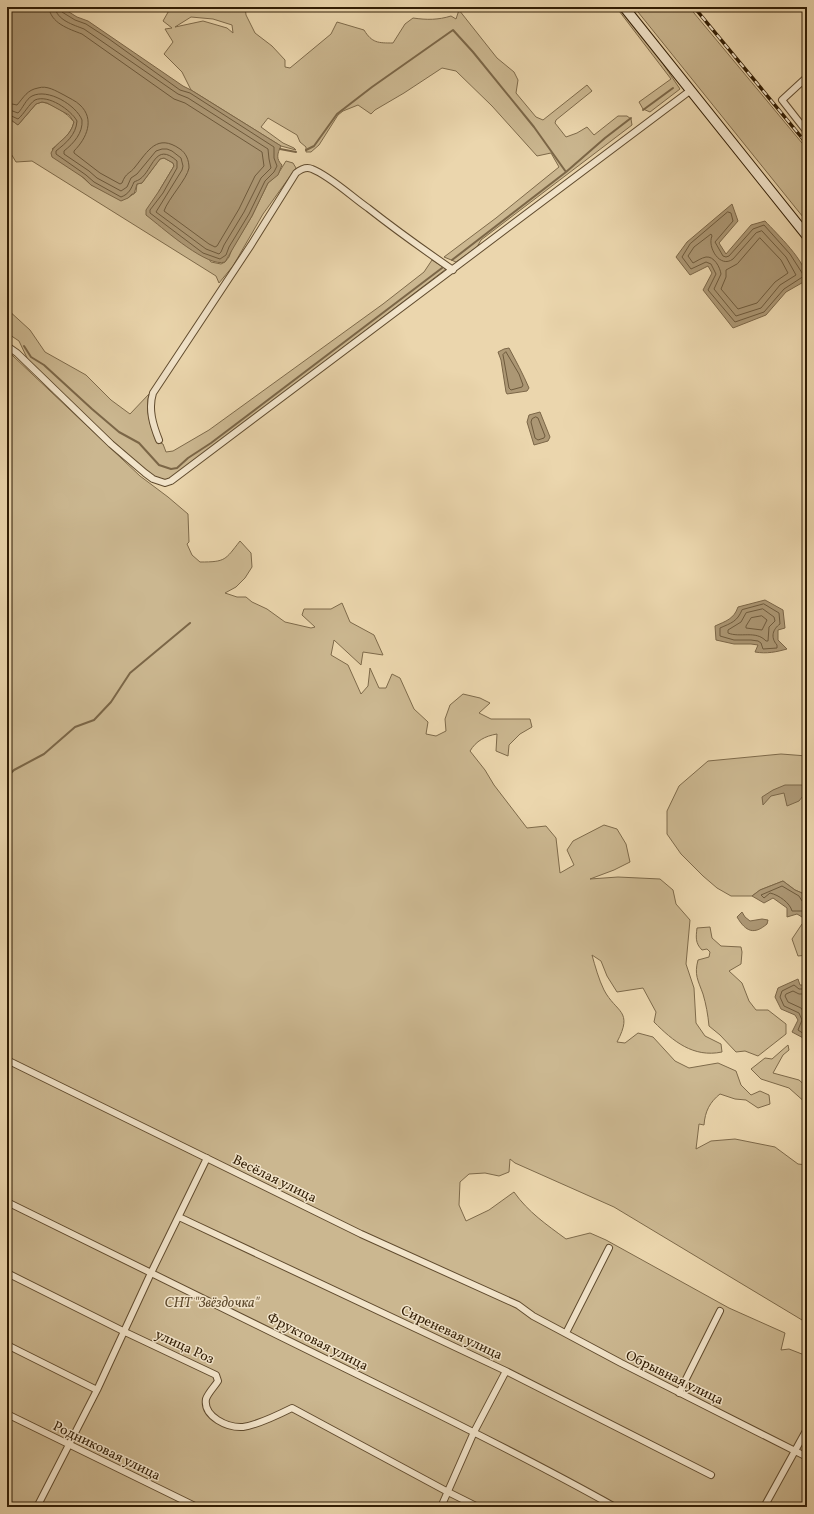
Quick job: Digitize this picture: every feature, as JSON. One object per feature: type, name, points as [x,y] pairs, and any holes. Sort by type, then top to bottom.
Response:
[{"type":"main road","points":[[624,7],[807,236]]},
{"type":"street","points":[[807,77],[782,100],[807,132]]},
{"type":"street","points":[[7,346],[17,353],[111,444],[145,473],[153,479],[165,483],[171,482],[691,90]]},
{"type":"street","points":[[159,440],[150,403],[153,393],[300,169],[310,168],[326,177],[398,232],[453,270]]},
{"type":"street","name":"Весёлая улица","points":[[7,1060],[361,1234],[518,1305],[533,1316]]},
{"type":"street","points":[[37,1507],[97,1390],[151,1273],[207,1158]]},
{"type":"street","name":"Фруктовая улица","points":[[7,1202],[474,1432],[615,1507]]},
{"type":"street","name":"Сиреневая улица","points":[[179,1217],[506,1371],[711,1476]]},
{"type":"street","points":[[566,1333],[609,1248]]},
{"type":"street","name":"улица Роз","points":[[7,1273],[125,1332],[216,1375],[218,1381],[206,1398],[207,1407],[214,1418],[231,1426],[244,1427],[271,1418],[292,1408],[478,1507]]},
{"type":"street","points":[[679,1393],[720,1311]]},
{"type":"street","name":"Обрывная улица","points":[[533,1316],[621,1364],[738,1421],[807,1457]]},
{"type":"street","points":[[7,1345],[97,1390]]},
{"type":"street","points":[[441,1507],[474,1432],[506,1371]]},
{"type":"street","name":"Родниковая улица","points":[[7,1414],[197,1507]]},
{"type":"street","points":[[764,1507],[807,1429]]},
{"type":"green space","points":[[171,7],[245,7],[246,15],[255,33],[272,46],[285,60],[285,67],[290,68],[331,34],[337,22],[364,30],[373,40],[383,43],[393,43],[405,24],[413,18],[432,19],[451,16],[456,19],[459,10],[497,58],[514,72],[518,80],[516,93],[536,117],[543,120],[587,85],[592,91],[556,120],[555,123],[566,137],[587,127],[594,135],[618,116],[627,116],[631,119],[632,125],[481,240],[477,247],[456,262],[444,257],[496,218],[559,167],[551,153],[537,156],[492,106],[456,71],[442,68],[371,114],[358,105],[343,111],[338,115],[319,145],[311,152],[306,152],[306,147],[300,142],[297,135],[268,118],[261,127],[283,143],[296,150],[281,146],[191,90],[182,72],[164,54],[173,42],[165,29],[172,28],[163,21]],"holes":[[[191,17],[213,19],[232,25],[233,33],[227,28],[203,21],[175,27]]]},
{"type":"green space","points":[[616,7],[619,7],[657,55],[680,89],[650,112],[643,109],[639,102],[671,79]]},
{"type":"green space","points":[[634,7],[689,7],[807,149],[807,222]]},
{"type":"green space","points":[[42,102],[60,109],[74,122],[68,134],[52,149],[91,185],[128,198],[136,192],[137,184],[142,183],[160,159],[164,158],[173,163],[174,166],[159,191],[211,262],[221,264],[229,257],[232,249],[252,216],[268,183],[278,174],[286,161],[293,163],[296,168],[263,214],[233,266],[219,283],[216,276],[32,161],[16,162],[7,147],[7,117],[18,125],[36,104]]},
{"type":"green space","points":[[432,260],[446,269],[176,475],[166,480],[154,477],[107,436],[28,360],[19,341],[7,333],[7,309],[30,330],[45,352],[86,375],[111,400],[130,414],[149,394],[148,412],[156,441],[163,444],[166,452],[173,451],[209,430],[383,304],[424,272]]},
{"type":"green space","name":"СНТ \"Звёздочка\"","points":[[7,351],[140,476],[188,514],[189,542],[187,544],[192,555],[200,562],[224,559],[240,541],[251,553],[252,567],[245,578],[236,587],[225,593],[237,597],[246,597],[252,602],[267,609],[285,622],[311,628],[315,627],[302,615],[304,609],[331,609],[342,603],[350,622],[374,635],[383,655],[363,652],[361,665],[334,640],[331,655],[348,665],[361,694],[368,686],[370,668],[379,688],[386,688],[392,674],[400,678],[414,709],[428,722],[426,734],[436,736],[446,731],[445,719],[450,705],[463,694],[480,698],[490,703],[479,713],[491,719],[530,719],[532,727],[520,734],[509,745],[508,756],[496,751],[497,734],[481,740],[475,744],[470,751],[527,828],[546,826],[556,838],[560,873],[574,865],[567,850],[573,841],[604,825],[617,829],[626,844],[630,862],[590,879],[618,877],[660,879],[673,890],[676,904],[690,920],[686,964],[694,988],[696,1023],[705,1036],[721,1044],[722,1052],[702,1053],[684,1046],[669,1036],[654,1022],[656,1012],[643,988],[617,992],[607,976],[601,961],[592,955],[604,990],[624,1018],[622,1032],[617,1042],[625,1043],[638,1033],[653,1037],[675,1061],[689,1068],[718,1063],[736,1071],[741,1085],[751,1095],[760,1091],[769,1095],[770,1104],[758,1108],[746,1100],[735,1099],[720,1094],[713,1100],[709,1107],[704,1125],[699,1124],[696,1149],[711,1141],[735,1139],[775,1147],[798,1164],[807,1165],[807,1323],[614,1207],[515,1163],[510,1159],[509,1172],[499,1176],[485,1173],[469,1174],[460,1182],[459,1205],[466,1221],[489,1210],[514,1192],[532,1212],[566,1239],[590,1233],[606,1240],[729,1308],[785,1333],[781,1350],[789,1349],[807,1356],[807,1507],[7,1507]]},
{"type":"green space","points":[[781,754],[807,756],[807,898],[804,898],[802,893],[795,890],[783,881],[760,890],[752,896],[731,896],[717,888],[681,854],[667,834],[667,811],[679,786],[708,761]]},
{"type":"green space","points":[[807,923],[807,955],[798,956],[792,939],[802,924]]},
{"type":"green space","points":[[710,927],[712,938],[721,946],[741,947],[741,964],[729,971],[742,983],[749,1001],[756,1010],[768,1010],[786,1024],[786,1034],[758,1056],[745,1051],[736,1052],[709,1026],[706,1006],[696,970],[698,960],[709,957],[710,952],[707,949],[702,950],[698,945],[696,937],[697,928]]},
{"type":"green space","points":[[788,1045],[789,1050],[783,1055],[773,1073],[799,1080],[807,1087],[807,1104],[789,1088],[761,1079],[751,1069],[765,1058],[772,1059]]},
{"type":"water","points":[[15,7],[61,7],[77,17],[88,21],[183,86],[281,146],[278,156],[282,165],[278,175],[268,183],[252,216],[225,262],[218,262],[198,254],[176,239],[146,215],[146,210],[174,166],[173,163],[164,158],[160,159],[142,183],[137,184],[134,194],[121,201],[91,185],[84,178],[52,157],[51,153],[53,149],[72,128],[74,122],[69,115],[47,103],[42,102],[36,104],[18,125],[7,117],[7,17]]},
{"type":"water","points":[[732,204],[738,221],[719,243],[726,254],[751,225],[765,221],[797,257],[806,273],[807,280],[786,292],[766,315],[733,328],[703,290],[712,273],[708,266],[690,275],[676,257],[687,242]]},
{"type":"water","points":[[509,348],[529,388],[527,391],[507,394],[506,392],[501,360],[498,352]]},
{"type":"water","points":[[540,412],[550,437],[548,441],[534,445],[527,422],[529,415]]},
{"type":"water","points":[[765,600],[783,610],[785,628],[778,630],[778,640],[787,649],[759,653],[755,652],[758,645],[734,644],[716,640],[715,626],[732,617],[738,607]]},
{"type":"water","points":[[785,785],[802,785],[806,792],[799,801],[787,806],[784,793],[771,796],[763,805],[762,797]]},
{"type":"water","points":[[783,881],[795,890],[802,893],[804,898],[807,898],[807,914],[802,917],[797,914],[787,917],[787,908],[773,898],[764,903],[752,896],[760,890]]},
{"type":"water","points":[[742,912],[750,921],[762,919],[768,920],[767,924],[754,931],[747,929],[737,917]]},
{"type":"water","points":[[798,979],[800,985],[807,985],[807,1040],[792,1032],[798,1020],[795,1015],[781,1009],[775,997],[778,988]]},
{"type":"waterway","points":[[306,150],[314,146],[337,114],[372,87],[453,30],[473,52],[534,127],[566,172]]},
{"type":"waterway","points":[[643,110],[673,88]]},
{"type":"waterway","points":[[452,260],[566,172],[605,138],[631,118]]},
{"type":"waterway","points":[[280,149],[296,152]]},
{"type":"waterway","points":[[24,346],[31,357],[44,365],[119,432],[139,443],[159,465],[171,469],[177,468],[188,458],[211,443],[442,268]]},
{"type":"waterway","points":[[7,777],[14,770],[44,754],[75,727],[94,720],[111,702],[130,673],[190,623]]},
{"type":"railway","points":[[694,7],[807,144]]}]
